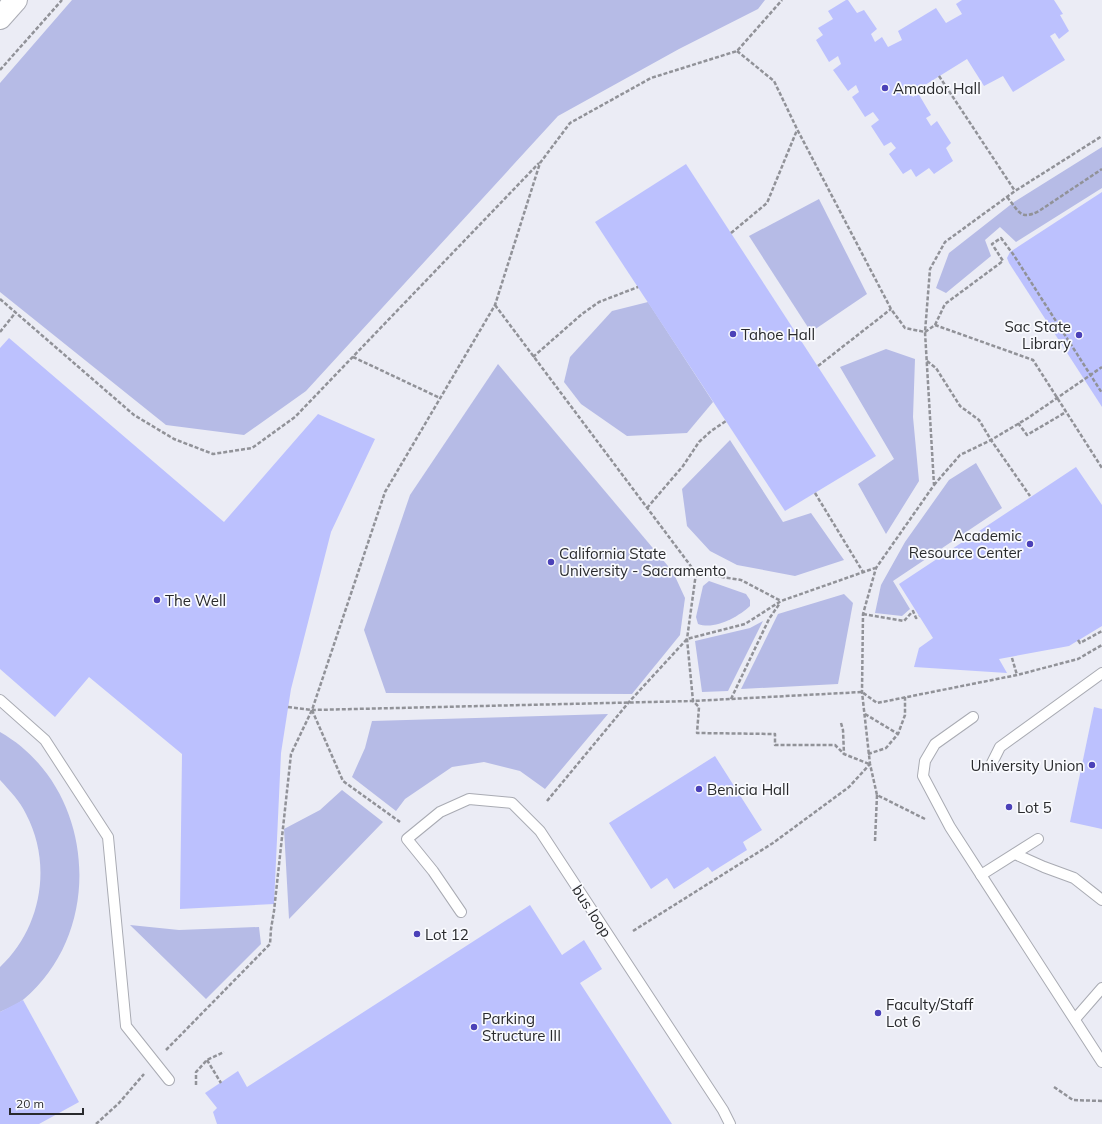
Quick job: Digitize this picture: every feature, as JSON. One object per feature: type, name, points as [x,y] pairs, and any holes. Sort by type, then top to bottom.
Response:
[{"type":"street","points":[[0,18],[16,0]]},
{"type":"lane","points":[[990,767],[1000,747],[1102,673]]},
{"type":"lane","points":[[0,700],[45,740],[108,837],[126,1026],[169,1080]]},
{"type":"lane","points":[[974,717],[935,744],[925,761],[923,776],[950,827],[1102,1062]]},
{"type":"lane","name":"bus loop","points":[[407,839],[440,812],[469,799],[512,803],[540,832],[723,1110],[730,1124]]},
{"type":"lane","points":[[407,839],[433,870],[461,912]]},
{"type":"lane","points":[[981,875],[1038,840]]},
{"type":"lane","points":[[1015,854],[1044,868],[1074,878],[1102,900]]},
{"type":"lane","points":[[1075,1019],[1102,988]]},
{"type":"path","points":[[0,70],[62,0]]},
{"type":"path","points":[[0,299],[134,415],[174,439],[212,454],[252,448],[295,417],[540,163],[570,124],[651,78],[737,51],[782,0]]},
{"type":"path","points":[[737,51],[774,80],[797,129],[891,309],[905,328],[925,332],[935,325],[945,304],[1003,261],[992,244],[1001,238],[1013,254],[1102,393]]},
{"type":"path","points":[[939,76],[1015,191]]},
{"type":"path","points":[[731,233],[767,203],[797,129]]},
{"type":"path","points":[[934,486],[925,332],[930,269],[945,242],[1015,191],[1102,136]]},
{"type":"path","points":[[96,1124],[119,1103],[154,1062],[270,944],[270,929],[275,903],[291,754],[312,710],[385,492],[495,306],[540,163]]},
{"type":"path","points":[[1007,197],[1024,216],[1030,216],[1039,212],[1102,169]]},
{"type":"path","points":[[533,356],[582,314],[599,302],[638,287]]},
{"type":"path","points":[[495,306],[696,573],[741,580],[781,601]]},
{"type":"path","points":[[818,366],[891,309]]},
{"type":"path","points":[[0,332],[16,312]]},
{"type":"path","points":[[935,325],[1033,360],[1102,468]]},
{"type":"path","points":[[353,357],[440,398]]},
{"type":"path","points":[[926,361],[936,368],[960,406],[979,420],[1030,496]]},
{"type":"path","points":[[875,841],[877,795],[868,754],[862,692],[863,614],[876,568],[934,486],[960,456],[991,440],[1102,367]]},
{"type":"path","points":[[1018,423],[1027,435],[1066,412]]},
{"type":"path","points":[[647,508],[682,466],[699,442],[710,431],[726,421]]},
{"type":"path","points":[[815,493],[863,572]]},
{"type":"path","points":[[547,800],[629,702],[687,639],[745,624],[781,601],[876,568]]},
{"type":"path","points":[[696,573],[687,639],[693,701],[699,707],[697,733],[775,734],[775,745],[836,745],[844,754],[870,764]]},
{"type":"path","points":[[731,699],[769,619],[781,601]]},
{"type":"path","points":[[863,614],[904,621],[913,611],[916,618],[919,616]]},
{"type":"path","points":[[1078,640],[1080,642],[1102,631]]},
{"type":"path","points":[[288,707],[312,710],[693,701],[862,692],[877,703],[1017,675],[1078,659],[1102,645]]},
{"type":"path","points":[[1012,658],[1017,675]]},
{"type":"path","points":[[868,754],[886,748],[898,734],[905,715],[904,698]]},
{"type":"path","points":[[312,710],[343,780],[399,820],[407,839]]},
{"type":"path","points":[[865,714],[898,734]]},
{"type":"path","points":[[840,723],[843,730],[844,754]]},
{"type":"path","points":[[632,931],[773,843],[849,787],[870,764]]},
{"type":"path","points":[[877,795],[929,821],[950,827]]},
{"type":"path","points":[[196,1085],[196,1072],[207,1060],[224,1052]]},
{"type":"path","points":[[207,1060],[221,1082]]},
{"type":"path","points":[[1054,1088],[1073,1100],[1102,1100]]},
{"type":"shaded area","points":[[72,0],[765,0],[758,9],[679,49],[558,116],[306,391],[244,435],[166,425],[0,292],[0,83]]},
{"type":"shaded area","points":[[1102,147],[1102,188],[1016,242],[1000,227],[985,240],[991,256],[946,293],[936,288],[949,253],[1014,202]]},
{"type":"shaded area","points":[[819,199],[867,294],[811,332],[749,236]]},
{"type":"shaded area","points":[[648,302],[713,402],[687,433],[627,436],[581,404],[564,382],[570,357],[612,311]]},
{"type":"shaded area","points":[[886,349],[915,359],[913,417],[919,481],[886,534],[858,484],[894,459],[840,367]]},
{"type":"shaded area","points":[[498,364],[673,572],[685,598],[680,635],[632,694],[386,693],[364,630],[410,495]]},
{"type":"shaded area","points":[[730,440],[783,522],[811,513],[844,560],[795,576],[737,565],[710,551],[687,526],[682,489]]},
{"type":"shaded area","points":[[976,463],[1002,508],[893,581],[910,609],[902,616],[875,613],[881,585],[905,542],[949,480]]},
{"type":"shaded area","points":[[709,581],[746,594],[750,600],[750,606],[733,618],[719,624],[698,624],[696,617],[703,586]]},
{"type":"shaded area","points":[[844,594],[853,603],[838,684],[741,689],[778,614]]},
{"type":"shaded area","points":[[763,621],[728,691],[702,692],[695,641],[750,628]]},
{"type":"shaded area","points":[[608,714],[545,789],[520,771],[484,762],[452,767],[405,799],[396,811],[352,777],[365,748],[372,721]]},
{"type":"shaded area","points":[[0,732],[32,756],[56,787],[71,822],[79,860],[78,898],[69,935],[51,970],[24,999],[0,1012],[0,967],[14,952],[25,934],[33,915],[38,895],[40,875],[39,854],[34,834],[24,809],[0,780]]},
{"type":"shaded area","points":[[342,790],[383,822],[289,919],[284,829],[320,810]]},
{"type":"shaded area","points":[[130,925],[179,930],[259,927],[261,944],[206,999]]},
{"type":"building","name":"Amador Hall","points":[[848,0],[857,13],[864,10],[877,29],[871,34],[875,42],[882,37],[888,47],[902,40],[898,31],[936,8],[946,23],[962,14],[956,4],[962,0],[1054,0],[1063,14],[1060,15],[1069,31],[1059,39],[1055,33],[1050,36],[1065,60],[1013,92],[1003,76],[984,86],[967,59],[917,90],[915,87],[908,91],[913,97],[918,93],[931,115],[926,118],[931,126],[937,121],[951,143],[946,148],[953,161],[934,174],[929,168],[916,177],[911,169],[903,174],[889,154],[896,148],[891,142],[884,146],[871,126],[879,120],[873,112],[865,117],[852,97],[859,92],[856,85],[848,91],[833,70],[841,64],[838,56],[829,62],[816,40],[823,35],[818,28],[833,19],[828,11]]},
{"type":"building","name":"Tahoe Hall","points":[[686,164],[876,456],[785,511],[595,222]]},
{"type":"building","name":"Sac State Library","points":[[1102,192],[1102,407],[1007,258],[1010,252]]},
{"type":"building","name":"The Well","points":[[9,338],[224,522],[318,414],[375,439],[331,532],[291,689],[281,753],[274,904],[180,909],[182,754],[89,677],[55,717],[0,669],[0,348]]},
{"type":"building","name":"Academic Resource Center","points":[[1076,467],[1102,505],[1102,626],[1069,646],[999,659],[1007,673],[914,667],[919,648],[933,638],[899,584]]},
{"type":"building","name":"University Union","points":[[1094,707],[1102,709],[1102,829],[1070,822]]},
{"type":"building","name":"Benicia Hall","points":[[715,756],[762,830],[743,842],[747,850],[712,872],[708,867],[674,889],[667,878],[651,889],[609,823]]},
{"type":"building","name":"Parking Structure III","points":[[530,905],[562,955],[584,940],[602,969],[580,983],[672,1124],[217,1124],[213,1112],[217,1108],[205,1093],[238,1071],[247,1087]]},
{"type":"building","points":[[23,1000],[79,1102],[39,1124],[0,1124],[0,1012]]},
{"type":"place","name":"Amador Hall","points":[[885,88]]},
{"type":"place","name":"Tahoe Hall","points":[[733,334]]},
{"type":"place","name":"Sac State Library","points":[[1079,335]]},
{"type":"place","name":"Academic Resource Center","points":[[1030,544]]},
{"type":"place","name":"California State University - Sacramento","points":[[551,562]]},
{"type":"place","name":"The Well","points":[[157,600]]},
{"type":"place","name":"University Union","points":[[1092,765]]},
{"type":"place","name":"Benicia Hall","points":[[699,789]]},
{"type":"place","name":"Lot 5","points":[[1009,807]]},
{"type":"place","name":"Lot 12","points":[[417,934]]},
{"type":"place","name":"Faculty/Staff Lot 6","points":[[878,1013]]},
{"type":"place","name":"Parking Structure III","points":[[474,1027]]}]
